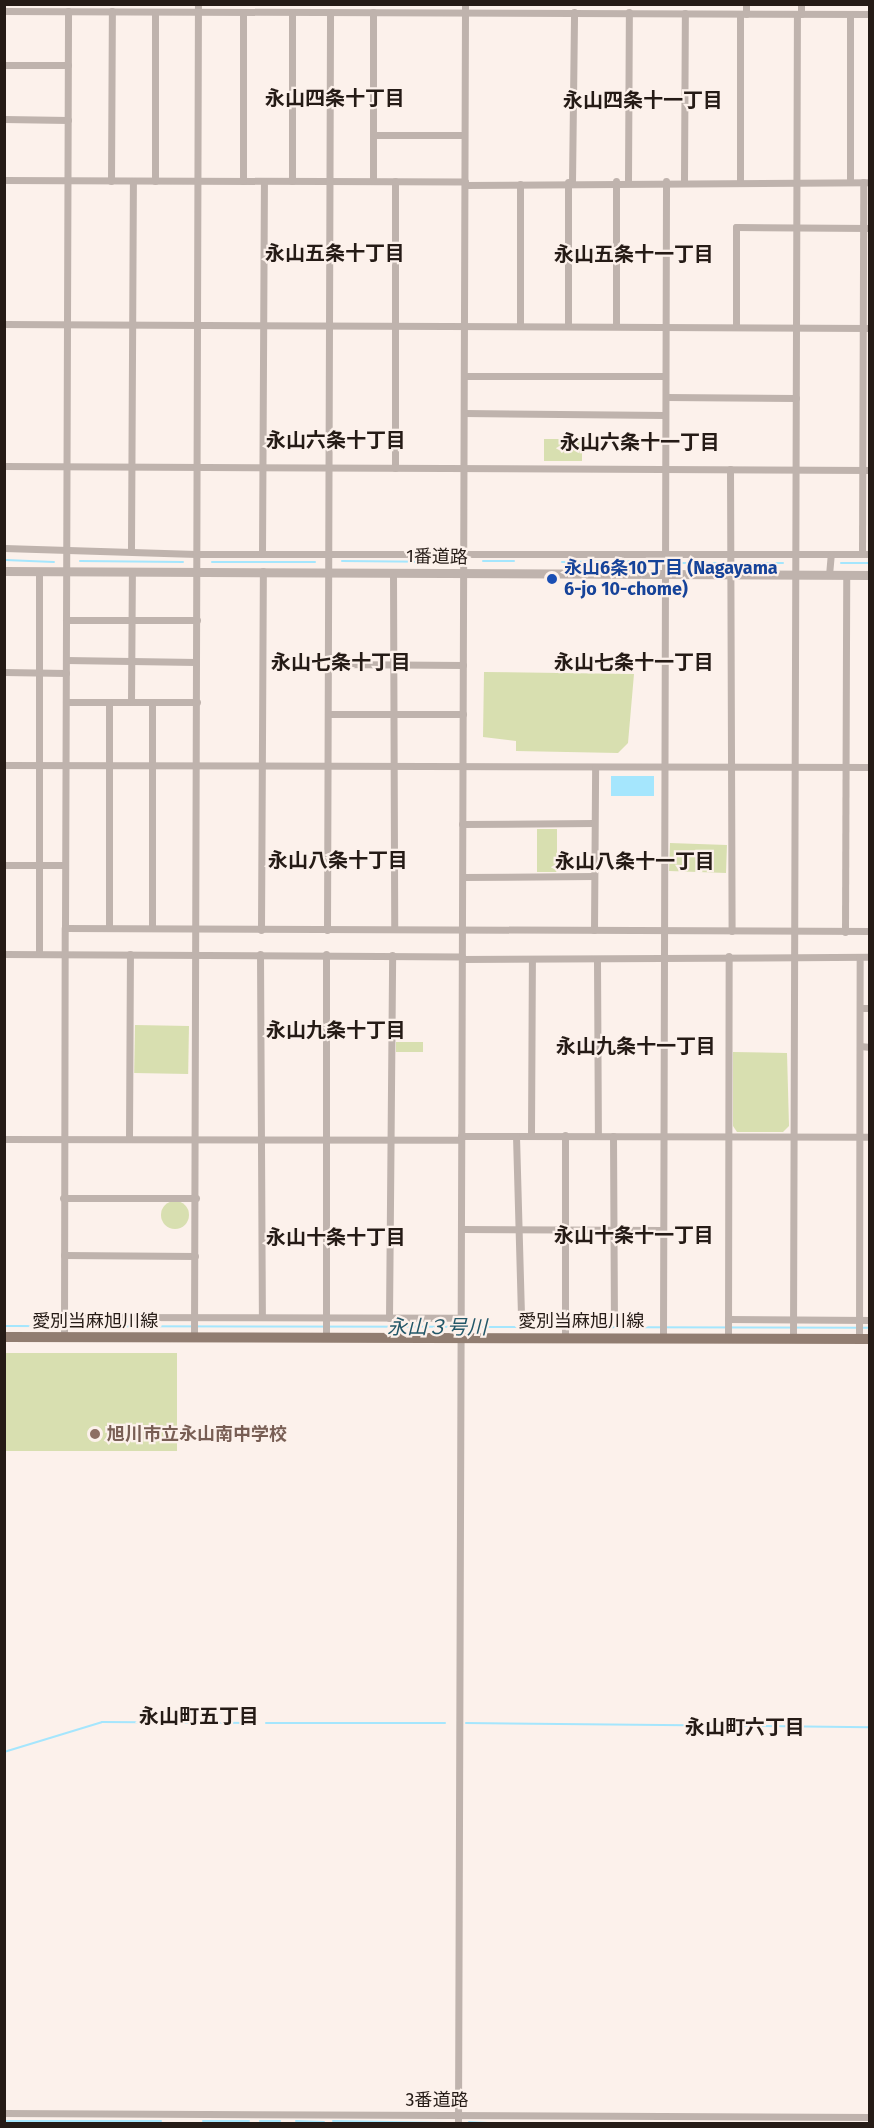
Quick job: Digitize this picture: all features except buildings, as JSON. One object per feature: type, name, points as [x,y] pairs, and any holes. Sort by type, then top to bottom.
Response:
[{"type":"main road","name":"愛別当麻旭川線","points":[[4,1337],[64,1327],[326,1327],[461,1338],[728,1329],[861,1331]]},
{"type":"street","points":[[740,182],[743,14],[746,4]]},
{"type":"street","points":[[794,1329],[798,575],[796,554],[796,182],[801,4]]},
{"type":"street","points":[[194,1327],[198,8]]},
{"type":"street","points":[[4,11],[155,12],[198,8],[243,12],[465,9],[573,12],[608,8],[629,12],[870,14]]},
{"type":"street","points":[[458,2124],[465,9]]},
{"type":"street","points":[[68,11],[64,1327],[194,1327],[262,1317],[326,1327],[389,1318],[460,1318]]},
{"type":"street","points":[[111,181],[112,11]]},
{"type":"street","points":[[155,12],[155,181]]},
{"type":"street","points":[[243,12],[243,181]]},
{"type":"street","points":[[292,12],[292,181]]},
{"type":"street","points":[[327,930],[330,12]]},
{"type":"street","points":[[373,12],[374,181]]},
{"type":"street","points":[[567,325],[573,12]]},
{"type":"street","points":[[628,181],[629,12]]},
{"type":"street","points":[[684,181],[685,13]]},
{"type":"street","points":[[850,14],[850,182]]},
{"type":"street","points":[[4,65],[68,66]]},
{"type":"street","points":[[4,119],[68,120]]},
{"type":"street","points":[[374,135],[464,135]]},
{"type":"street","points":[[4,180],[394,181],[520,184],[616,181],[866,182],[866,554],[796,554],[730,563],[665,554],[196,554],[131,548],[4,548]]},
{"type":"street","points":[[131,548],[133,181]]},
{"type":"street","points":[[262,554],[264,181]]},
{"type":"street","points":[[394,181],[395,468]]},
{"type":"street","points":[[616,181],[616,325]]},
{"type":"street","points":[[664,1331],[662,1230],[666,181]]},
{"type":"street","points":[[520,184],[520,325]]},
{"type":"street","points":[[736,326],[736,227],[866,229]]},
{"type":"street","points":[[4,324],[616,325],[866,328]]},
{"type":"street","points":[[465,376],[665,376]]},
{"type":"street","points":[[666,397],[796,398]]},
{"type":"street","points":[[464,413],[665,415]]},
{"type":"street","points":[[4,466],[866,469]]},
{"type":"street","points":[[730,469],[732,931]]},
{"type":"street","points":[[829,574],[831,554]]},
{"type":"street","name":"1番道路","points":[[4,571],[66,574],[262,571],[665,574],[730,563],[798,575],[870,575]]},
{"type":"street","points":[[261,930],[262,571]]},
{"type":"street","points":[[39,572],[39,954]]},
{"type":"street","points":[[131,702],[132,573]]},
{"type":"street","points":[[393,573],[394,929]]},
{"type":"street","points":[[845,932],[846,575]]},
{"type":"street","points":[[66,620],[197,620]]},
{"type":"street","points":[[66,660],[196,662]]},
{"type":"street","points":[[328,664],[463,665]]},
{"type":"street","points":[[4,672],[66,673]]},
{"type":"street","points":[[66,702],[197,702]]},
{"type":"street","points":[[109,702],[109,928]]},
{"type":"street","points":[[152,702],[152,928]]},
{"type":"street","points":[[328,714],[463,714]]},
{"type":"street","points":[[4,765],[870,767]]},
{"type":"street","points":[[594,930],[595,767]]},
{"type":"street","points":[[462,824],[594,823]]},
{"type":"street","points":[[4,865],[65,865]]},
{"type":"street","points":[[463,878],[594,876]]},
{"type":"street","points":[[65,928],[870,931]]},
{"type":"street","points":[[4,954],[326,954],[531,960],[729,956],[870,957]]},
{"type":"street","points":[[129,1138],[130,954]]},
{"type":"street","points":[[260,954],[262,1317]]},
{"type":"street","points":[[326,954],[326,1327]]},
{"type":"street","points":[[389,1318],[392,955]]},
{"type":"street","points":[[729,956],[728,1329],[861,1331]]},
{"type":"street","points":[[860,957],[861,1331]]},
{"type":"street","points":[[531,960],[531,1135]]},
{"type":"street","points":[[597,960],[598,1136]]},
{"type":"street","points":[[860,1008],[870,1008]]},
{"type":"street","points":[[860,1046],[870,1047]]},
{"type":"street","points":[[860,1097],[870,1096]]},
{"type":"street","points":[[4,1138],[391,1140],[531,1135],[870,1137]]},
{"type":"street","points":[[516,1136],[521,1313]]},
{"type":"street","points":[[565,1136],[565,1334]]},
{"type":"street","points":[[613,1136],[614,1314]]},
{"type":"street","points":[[63,1198],[196,1198]]},
{"type":"street","points":[[462,1229],[662,1230]]},
{"type":"street","points":[[64,1255],[195,1256]]},
{"type":"street","points":[[861,1331],[870,1320]]},
{"type":"street","name":"3番道路","points":[[4,2113],[870,2117]]},
{"type":"green space","points":[[544,439],[582,439],[582,461],[544,461]]},
{"type":"green space","points":[[484,672],[634,674],[628,743],[618,753],[516,751],[516,741],[483,737]]},
{"type":"green space","points":[[537,829],[557,829],[557,872],[537,872]]},
{"type":"green space","points":[[670,843],[727,845],[726,873],[669,871]]},
{"type":"green space","points":[[135,1025],[189,1026],[188,1074],[134,1073]]},
{"type":"green space","points":[[396,1042],[423,1042],[423,1052],[396,1052]]},
{"type":"green space","points":[[733,1052],[787,1053],[789,1126],[783,1132],[737,1132],[733,1126]]},
{"type":"green space","points":[[175,1201],[185,1205],[189,1215],[185,1225],[175,1229],[165,1225],[161,1215],[165,1205]]},
{"type":"green space","points":[[5,1353],[177,1353],[177,1451],[5,1451]]},
{"type":"water","points":[[611,776],[654,776],[654,796],[611,796]]},
{"type":"waterway","points":[[5,560],[54,562]]},
{"type":"waterway","points":[[80,561],[183,562]]},
{"type":"waterway","points":[[342,561],[449,562]]},
{"type":"waterway","points":[[483,561],[514,561]]},
{"type":"waterway","points":[[562,562],[650,561]]},
{"type":"waterway","points":[[212,562],[315,562]]},
{"type":"waterway","points":[[681,563],[783,563]]},
{"type":"waterway","points":[[841,563],[870,563]]},
{"type":"waterway","name":"永山３号川","points":[[4,1326],[458,1327]]},
{"type":"waterway","name":"永山３号川","points":[[463,1327],[870,1328]]},
{"type":"waterway","points":[[4,1752],[102,1722],[257,1723]]},
{"type":"waterway","points":[[266,1723],[445,1723]]},
{"type":"waterway","points":[[466,1723],[870,1727]]},
{"type":"waterway","points":[[4,2121],[161,2121]]},
{"type":"waterway","points":[[203,2121],[249,2121]]},
{"type":"waterway","points":[[260,2121],[280,2121]]},
{"type":"waterway","points":[[296,2121],[324,2122]]},
{"type":"waterway","points":[[333,2121],[448,2123]]},
{"type":"waterway","points":[[469,2122],[507,2124]]},
{"type":"waterway","points":[[513,2124],[629,2123]]},
{"type":"waterway","points":[[644,2123],[690,2124]]},
{"type":"place","name":"永山6条10丁目 (Nagayama 6-jo 10-chome)","points":[[552,579]]},
{"type":"place","name":"旭川市立永山南中学校","points":[[95,1434]]},
{"type":"district","name":"永山四条十丁目","points":[[335,98]]},
{"type":"district","name":"永山四条十一丁目","points":[[643,100]]},
{"type":"district","name":"永山五条十丁目","points":[[335,253]]},
{"type":"district","name":"永山五条十一丁目","points":[[634,254]]},
{"type":"district","name":"永山六条十丁目","points":[[336,440]]},
{"type":"district","name":"永山六条十一丁目","points":[[640,442]]},
{"type":"district","name":"永山七条十丁目","points":[[341,662]]},
{"type":"district","name":"永山七条十一丁目","points":[[634,662]]},
{"type":"district","name":"永山八条十丁目","points":[[338,860]]},
{"type":"district","name":"永山八条十一丁目","points":[[635,861]]},
{"type":"district","name":"永山九条十丁目","points":[[336,1030]]},
{"type":"district","name":"永山九条十一丁目","points":[[636,1046]]},
{"type":"district","name":"永山十条十一丁目","points":[[634,1235]]},
{"type":"district","name":"永山十条十丁目","points":[[336,1237]]},
{"type":"district","name":"永山町五丁目","points":[[199,1716]]},
{"type":"district","name":"永山町六丁目","points":[[745,1727]]}]
